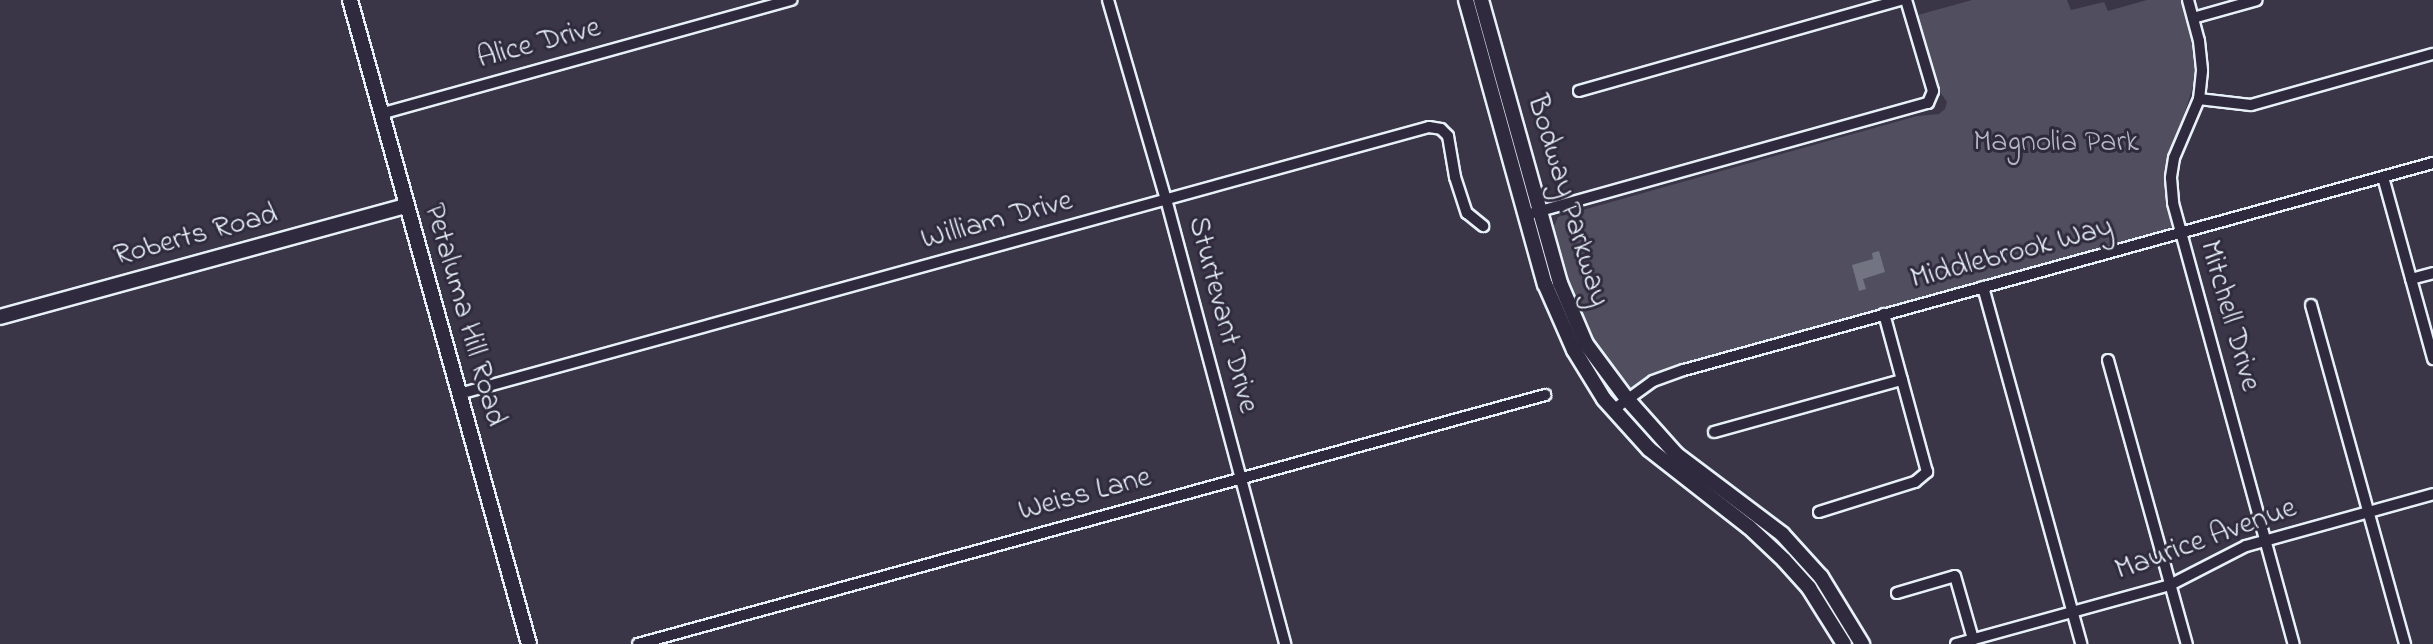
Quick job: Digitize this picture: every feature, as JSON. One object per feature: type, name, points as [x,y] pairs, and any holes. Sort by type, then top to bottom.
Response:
[{"type":"street","name":"Petaluma Hill Road","points":[[350,0],[405,206],[529,644]]},
{"type":"street","name":"Alice Drive","points":[[380,114],[791,0]]},
{"type":"street","name":"Sturtevant Drive","points":[[1108,0],[1166,200],[1285,644]]},
{"type":"street","name":"Bodway Parkway","points":[[1466,0],[1532,213],[1586,344],[1627,398],[1676,454],[1783,534],[1821,577],[1862,644]]},
{"type":"street","name":"Bodway Parkway","points":[[1480,0],[1532,213],[1545,284],[1574,350],[1613,410],[1649,449],[1749,527],[1784,560],[1824,610],[1844,644]]},
{"type":"street","points":[[1579,91],[1900,0]]},
{"type":"street","points":[[1532,213],[1928,103],[1933,91],[1906,0]]},
{"type":"street","name":"Mitchell Drive","points":[[2188,0],[2202,71],[2199,99],[2179,142],[2171,178],[2180,233],[2294,644]]},
{"type":"street","points":[[2193,18],[2257,0]]},
{"type":"street","points":[[2199,99],[2251,106],[2433,54]]},
{"type":"street","name":"William Drive","points":[[459,394],[1429,127],[1441,129],[1448,136],[1455,177],[1467,213],[1483,226]]},
{"type":"street","name":"Middlebrook Way","points":[[1613,410],[1653,381],[1684,370],[2433,163]]},
{"type":"street","points":[[2383,177],[2433,359]]},
{"type":"street","name":"Roberts Road","points":[[0,317],[405,206]]},
{"type":"street","points":[[2411,279],[2433,273]]},
{"type":"street","points":[[1983,287],[2081,644]]},
{"type":"street","points":[[2311,305],[2405,644]]},
{"type":"street","points":[[1819,512],[1915,482],[1927,472],[1884,314]]},
{"type":"street","points":[[2108,360],[2187,644]]},
{"type":"street","points":[[1714,432],[1902,380]]},
{"type":"street","name":"Weiss Lane","points":[[638,644],[1545,395]]},
{"type":"street","name":"Maurice Avenue","points":[[1956,644],[2170,585],[2216,559],[2266,540],[2433,494]]},
{"type":"street","points":[[1897,593],[1955,576],[1973,639]]},
{"type":"green space","name":"Magnolia Park","points":[[1972,0],[2067,0],[2071,10],[2104,2],[2108,11],[2147,0],[2181,0],[2195,57],[2196,76],[2169,164],[2172,220],[2170,231],[1628,389],[1594,343],[1576,308],[1550,235],[1558,217],[1917,116],[1939,114],[1945,109],[1947,102],[1938,89],[1918,15]]},
{"type":"water","points":[[1879,251],[1885,272],[1863,279],[1866,289],[1859,291],[1852,265],[1873,259],[1872,253]]}]
